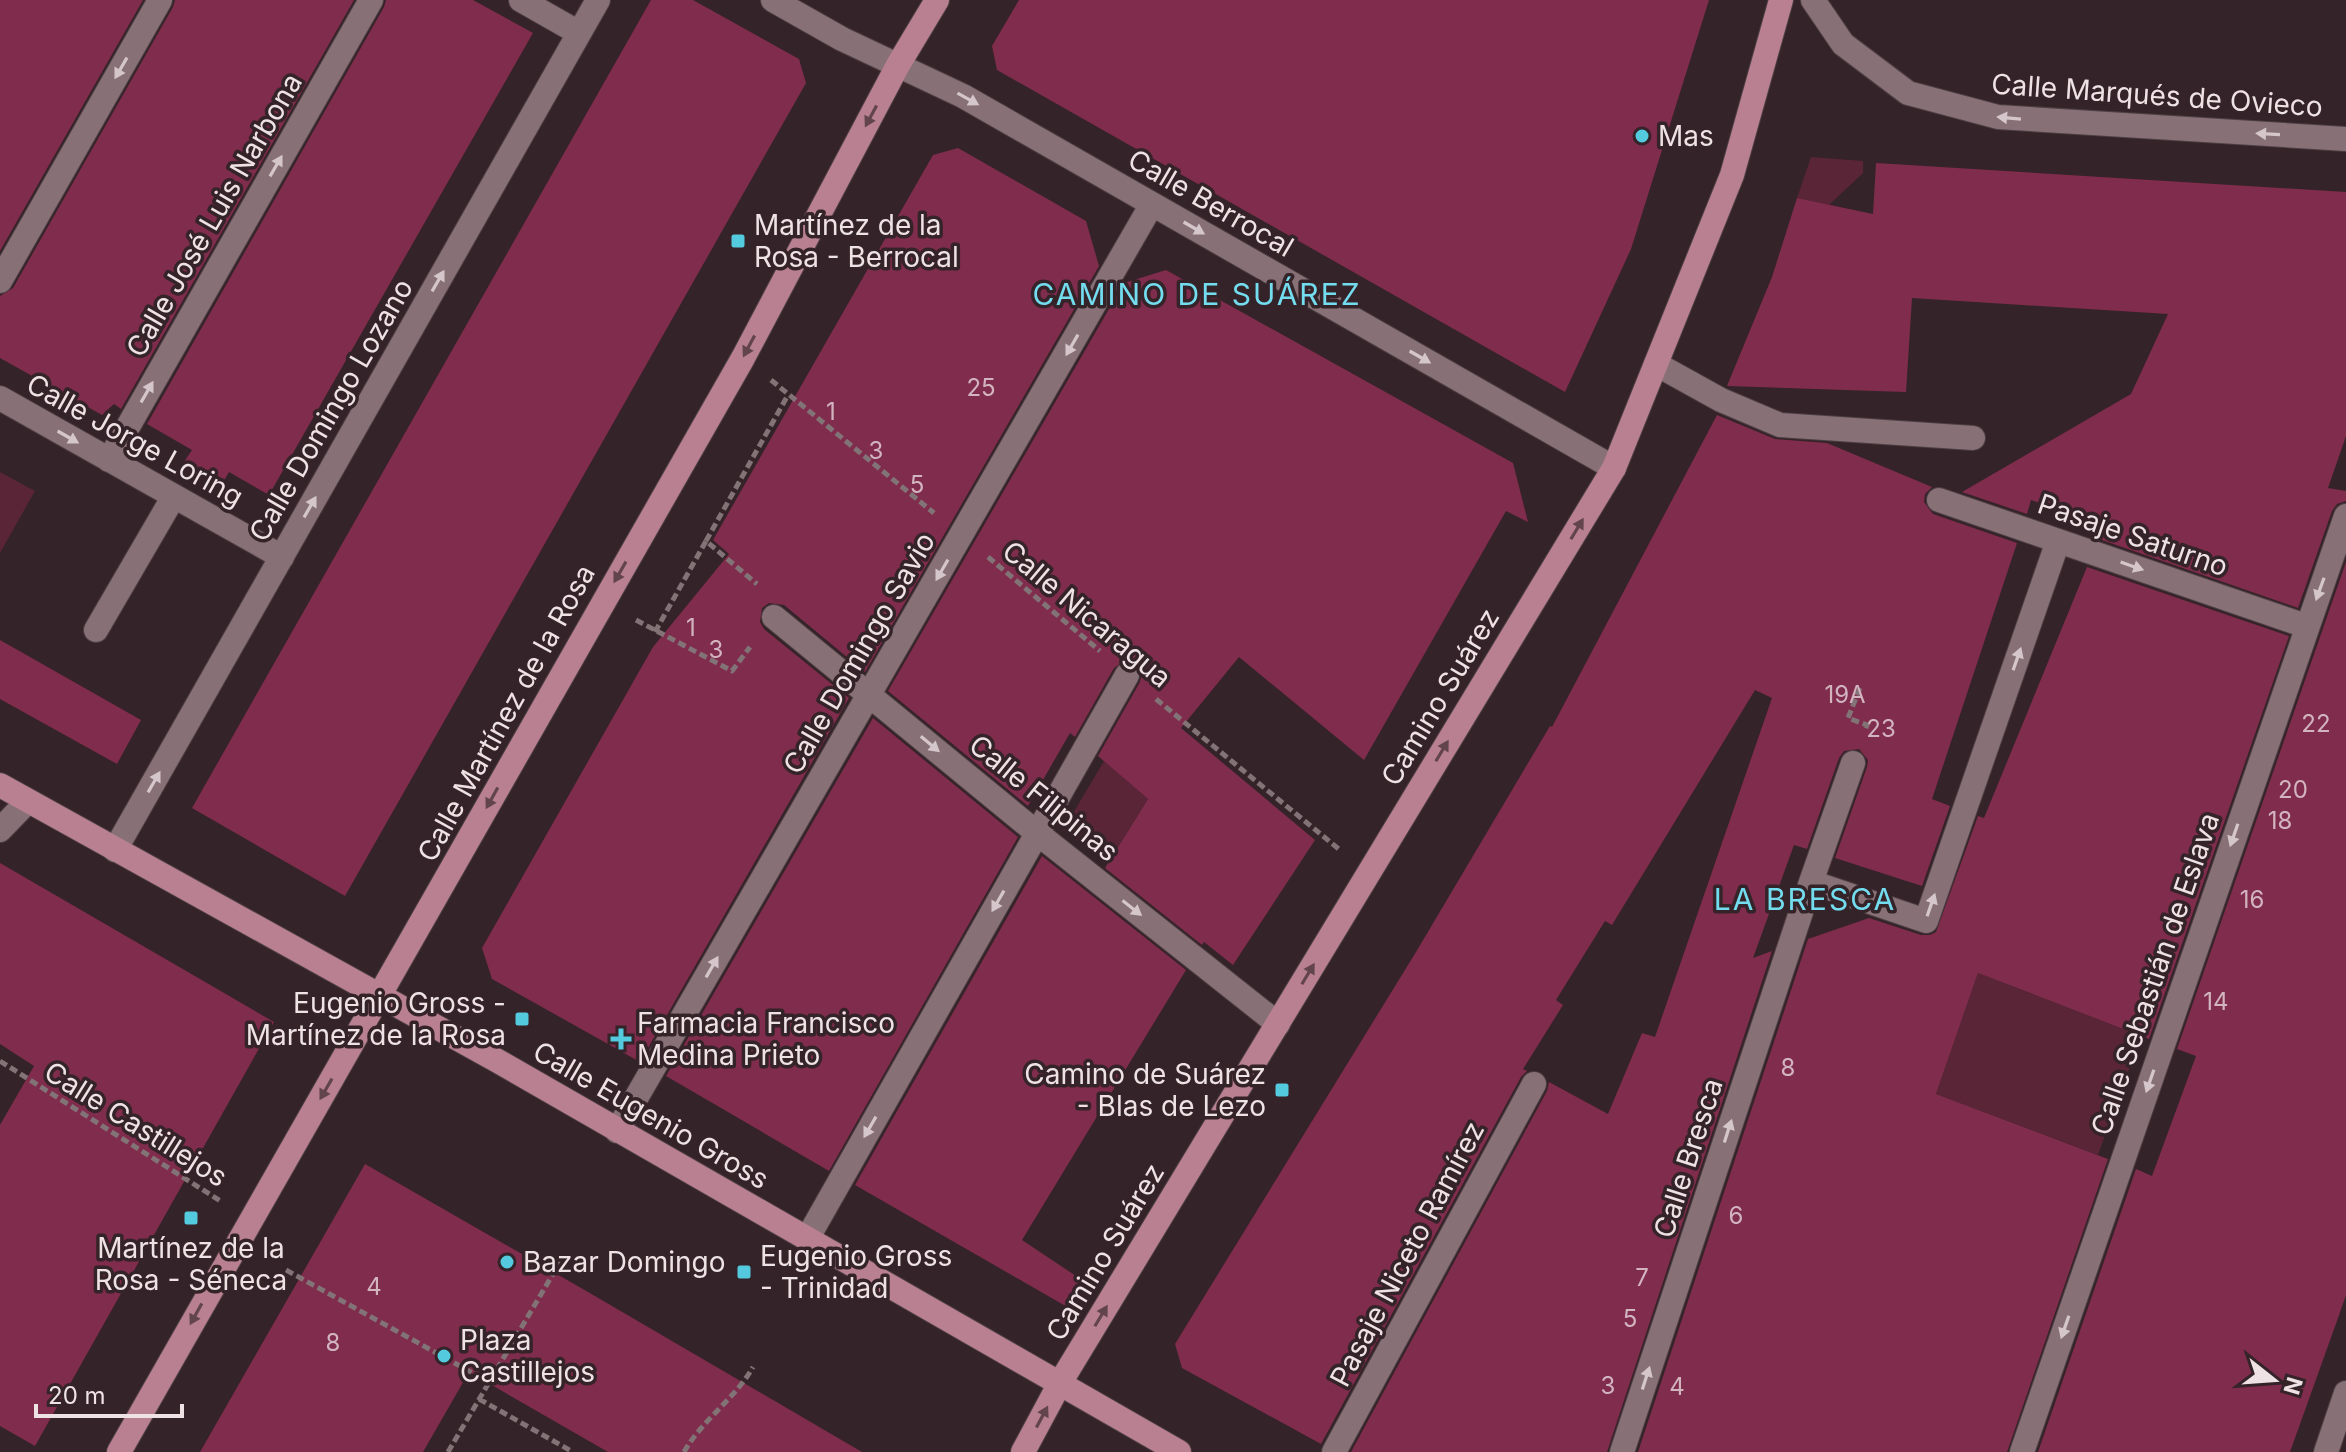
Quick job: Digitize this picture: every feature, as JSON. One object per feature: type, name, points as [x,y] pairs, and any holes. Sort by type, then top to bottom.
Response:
[{"type":"main road","name":"Calle Martínez de la Rosa","points":[[119,1452],[743,358],[898,65],[937,0]]},
{"type":"main road","name":"Camino Suárez","points":[[1023,1452],[1060,1383],[1614,468],[1732,175],[1781,0]]},
{"type":"main road","name":"Calle Eugenio Gross","points":[[0,785],[496,1060],[1179,1452]]},
{"type":"street","points":[[0,281],[160,0]]},
{"type":"street","name":"Calle José Luis Narbona","points":[[109,460],[371,0]]},
{"type":"street","points":[[521,0],[579,33]]},
{"type":"street","name":"Calle Domingo Lozano","points":[[115,850],[598,0]]},
{"type":"street","name":"Calle Berrocal","points":[[773,0],[842,39],[963,96],[1614,468]]},
{"type":"street","name":"Calle Marqués de Ovieco","points":[[1813,0],[1843,44],[1908,93],[1998,117],[2346,139]]},
{"type":"street","name":"Calle Domingo Savio","points":[[617,1131],[1152,204]]},
{"type":"street","points":[[1656,364],[1721,400],[1780,425],[1973,438]]},
{"type":"street","name":"Calle Jorge Loring","points":[[0,398],[282,557]]},
{"type":"street","points":[[96,630],[174,496]]},
{"type":"street","name":"Pasaje Saturno","points":[[1939,500],[2306,626]]},
{"type":"street","name":"Calle Sebastián de Eslava","points":[[2022,1452],[2346,516]]},
{"type":"street","points":[[1811,882],[1926,921],[2058,541]]},
{"type":"street","name":"Calle Filipinas","points":[[774,617],[1037,833],[1278,1024]]},
{"type":"street","points":[[807,1239],[1127,675]]},
{"type":"street","name":"Calle Bresca","points":[[1622,1452],[1853,763]]},
{"type":"street","points":[[0,830],[28,801]]},
{"type":"street","name":"Pasaje Niceto Ramírez","points":[[1334,1452],[1534,1084]]},
{"type":"street","points":[[2326,1452],[2346,1393]]},
{"type":"path","name":"Calle Nicaragua","points":[[778,386],[962,535],[1368,874]]},
{"type":"path","points":[[655,632],[788,395]]},
{"type":"path","points":[[706,541],[731,563]]},
{"type":"path","points":[[603,601],[655,632],[732,671],[757,639]]},
{"type":"path","name":"Calle Castillejos","points":[[0,1061],[250,1219]]},
{"type":"path","points":[[448,1452],[563,1257]]},
{"type":"path","points":[[286,1270],[489,1382]]},
{"type":"path","points":[[684,1452],[691,1439],[744,1382],[753,1367]]},
{"type":"path","points":[[479,1399],[573,1452]]},
{"type":"shaded area","points":[[1811,157],[1863,161],[1863,173],[1829,205],[1797,198]]},
{"type":"shaded area","points":[[0,472],[35,491],[0,553]]},
{"type":"shaded area","points":[[1104,761],[1148,799],[1116,850],[1143,867],[1133,883],[1063,830]]},
{"type":"shaded area","points":[[1978,973],[2141,1036],[2098,1155],[1936,1094]]},
{"type":"building","points":[[0,0],[143,0],[0,251]]},
{"type":"building","points":[[175,0],[354,0],[121,409],[114,404],[102,415],[0,358],[0,296],[13,288]]},
{"type":"building","points":[[386,0],[473,0],[533,33],[269,495],[229,472],[222,484],[184,462],[192,450],[147,424]]},
{"type":"building","points":[[651,0],[693,0],[799,59],[806,83],[345,896],[192,808]]},
{"type":"building","points":[[1019,0],[1709,0],[1631,249],[1565,392],[997,70],[992,46]]},
{"type":"building","points":[[958,148],[1086,221],[1099,266],[865,672],[784,605],[769,603],[762,608],[760,622],[764,629],[849,698],[640,1062],[492,979],[482,948],[653,647],[729,554],[713,540],[933,155]]},
{"type":"building","points":[[1876,163],[2346,192],[2346,436],[2328,488],[2346,491],[2346,501],[2337,504],[2332,511],[2298,608],[2099,539],[2104,527],[2031,500],[2027,514],[1962,492],[2131,394],[2168,314],[1912,298],[1906,392],[1727,386],[1772,277],[1797,198],[1873,214]]},
{"type":"building","points":[[1166,270],[1513,463],[1528,522],[1506,511],[1364,760],[1239,657],[1181,728],[1315,840],[1233,965],[1204,942],[1202,945],[1105,868],[1148,799],[1098,756],[1140,682],[1142,674],[1135,662],[1126,660],[1114,668],[1075,737],[1070,733],[1028,806],[888,691],[1124,283]]},
{"type":"building","points":[[1717,415],[1775,439],[1827,443],[1932,487],[1925,494],[1924,502],[1933,514],[2017,543],[1932,799],[1950,806],[1922,886],[1835,858],[1868,760],[1859,749],[1844,751],[1807,849],[1794,845],[1753,958],[1772,951],[1607,1452],[1351,1452],[1547,1091],[1549,1082],[1608,1114],[1642,1033],[1655,1037],[1772,698],[1755,690],[1612,925],[1605,921],[1556,1000],[1563,1005],[1523,1069],[1527,1071],[1321,1444],[1182,1368],[1175,1344],[1552,727]]},
{"type":"building","points":[[2346,562],[2346,1295],[2290,1452],[2038,1452],[2136,1169],[2152,1176],[2196,1056],[2177,1049]]},
{"type":"building","points":[[2087,567],[2289,636],[2149,1039],[1978,973],[1936,1094],[2108,1159],[2007,1452],[1638,1452],[1808,939],[1869,918],[1921,935],[1936,932],[1978,816],[1984,818]]},
{"type":"building","points":[[0,640],[141,720],[117,764],[0,699]]},
{"type":"building","points":[[873,718],[1018,837],[829,1171],[666,1076]]},
{"type":"building","points":[[1042,856],[1186,970],[1022,1240],[1085,1282],[1069,1308],[855,1185]]},
{"type":"building","points":[[0,863],[274,1022],[35,1446],[0,1426],[0,1125],[34,1066],[0,1044]]},
{"type":"building","points":[[365,1164],[862,1452],[608,1452],[469,1372],[423,1452],[200,1452]]},
{"type":"place","name":"Mas","points":[[1642,136]]},
{"type":"place","name":"Martínez de la Rosa - Berrocal","points":[[738,241]]},
{"type":"place","name":"Eugenio Gross - Martínez de la Rosa","points":[[522,1019]]},
{"type":"place","name":"Farmacia Francisco Medina Prieto","points":[[621,1039]]},
{"type":"place","name":"Camino de Suárez - Blas de Lezo","points":[[1282,1090]]},
{"type":"place","name":"Martínez de la Rosa - Séneca","points":[[191,1218]]},
{"type":"place","name":"Bazar Domingo","points":[[507,1262]]},
{"type":"place","name":"Eugenio Gross - Trinidad","points":[[744,1272]]},
{"type":"place","name":"Plaza Castillejos","points":[[444,1356]]},
{"type":"district","name":"CAMINO DE SUÁREZ","points":[[1197,294]]},
{"type":"district","name":"LA BRESCA","points":[[1805,899]]}]
